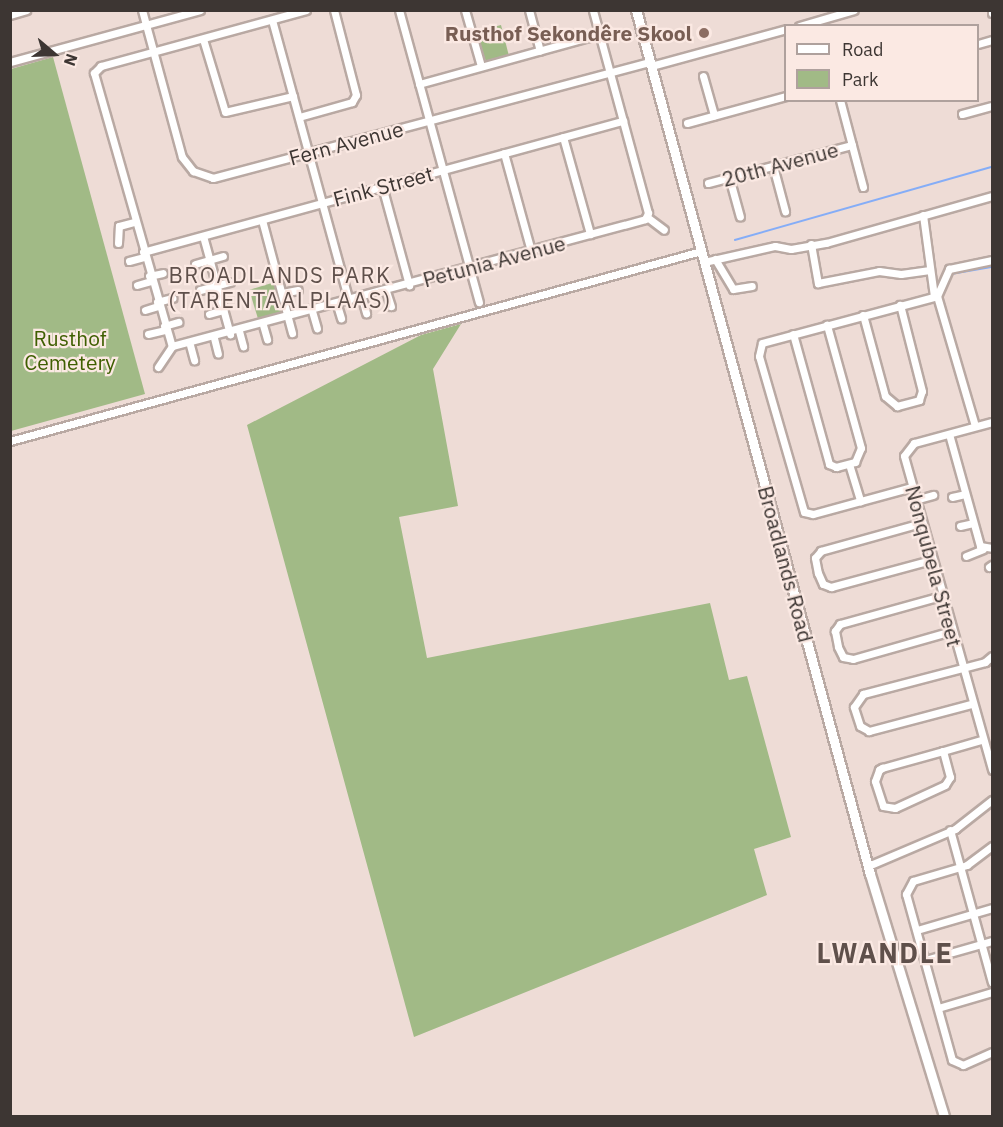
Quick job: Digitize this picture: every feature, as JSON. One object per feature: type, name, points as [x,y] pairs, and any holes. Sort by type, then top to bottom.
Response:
[{"type":"main road","name":"Broadlands Road","points":[[636,10],[868,866],[944,1116]]},
{"type":"street","points":[[10,15],[26,10]]},
{"type":"street","name":"Fern Avenue","points":[[142,10],[182,157],[193,171],[217,178],[610,71],[650,64],[784,30]]},
{"type":"street","points":[[10,62],[200,10]]},
{"type":"street","points":[[158,367],[172,346],[164,328],[143,255],[94,73],[101,66],[306,10]]},
{"type":"street","points":[[299,117],[355,99],[334,10]]},
{"type":"street","points":[[399,10],[479,302]]},
{"type":"street","points":[[465,10],[481,66]]},
{"type":"street","points":[[529,10],[540,51]]},
{"type":"street","points":[[593,10],[646,217],[664,230]]},
{"type":"street","points":[[818,23],[854,10]]},
{"type":"street","points":[[272,20],[349,301]]},
{"type":"street","points":[[420,84],[599,34]]},
{"type":"street","points":[[203,39],[225,112],[293,96]]},
{"type":"street","points":[[703,76],[714,116]]},
{"type":"street","points":[[687,123],[784,97]]},
{"type":"street","points":[[841,102],[863,187]]},
{"type":"street","points":[[962,114],[993,106]]},
{"type":"street","name":"Fink Street","points":[[129,261],[203,236],[623,121]]},
{"type":"street","points":[[563,137],[590,234]]},
{"type":"street","name":"20th Avenue","points":[[708,183],[852,145]]},
{"type":"street","points":[[504,153],[531,251]]},
{"type":"street","points":[[773,166],[785,211]]},
{"type":"street","points":[[729,177],[740,217]]},
{"type":"street","points":[[382,186],[409,285]]},
{"type":"street","points":[[704,262],[811,244],[993,196]]},
{"type":"street","points":[[923,215],[930,270],[936,296],[975,426]]},
{"type":"street","name":"Petunia Avenue","points":[[172,346],[190,345],[239,332],[646,217]]},
{"type":"street","points":[[262,220],[292,333]]},
{"type":"street","points":[[118,243],[119,226],[134,222]]},
{"type":"street","points":[[203,236],[230,334]]},
{"type":"street","points":[[811,244],[818,283],[879,271],[901,274],[930,270]]},
{"type":"street","points":[[10,441],[701,250]]},
{"type":"street","points":[[195,264],[223,256]]},
{"type":"street","points":[[715,259],[732,288],[752,286]]},
{"type":"street","points":[[912,487],[813,514],[800,507],[758,351],[762,343],[936,296],[950,269],[993,260]]},
{"type":"street","points":[[137,285],[164,273]]},
{"type":"street","points":[[200,290],[230,282]]},
{"type":"street","points":[[282,294],[298,290]]},
{"type":"street","points":[[386,291],[391,306]]},
{"type":"street","points":[[145,310],[172,298]]},
{"type":"street","points":[[362,298],[366,313]]},
{"type":"street","points":[[337,304],[341,318]]},
{"type":"street","points":[[863,315],[885,396],[897,406],[919,400],[922,391],[900,306]]},
{"type":"street","points":[[209,314],[223,310]]},
{"type":"street","points":[[312,311],[317,328]]},
{"type":"street","points":[[148,334],[178,322]]},
{"type":"street","points":[[263,325],[267,339]]},
{"type":"street","points":[[793,334],[826,459],[836,467],[849,464],[859,459],[861,448],[827,325]]},
{"type":"street","points":[[239,332],[243,346]]},
{"type":"street","points":[[214,338],[218,354]]},
{"type":"street","points":[[190,345],[194,360]]},
{"type":"street","name":"Nonqubela Street","points":[[993,422],[906,449],[912,487],[931,560],[981,740],[993,770]]},
{"type":"street","points":[[949,434],[981,548]]},
{"type":"street","points":[[849,464],[860,501]]},
{"type":"street","points":[[952,497],[966,494]]},
{"type":"street","points":[[915,500],[933,495]]},
{"type":"street","points":[[921,523],[821,551],[815,558],[818,573],[823,584],[831,587],[931,560]]},
{"type":"street","points":[[960,526],[973,523]]},
{"type":"street","points":[[966,556],[981,548],[992,550]]},
{"type":"street","points":[[941,596],[840,624],[835,631],[838,647],[843,657],[853,659],[951,631]]},
{"type":"street","points":[[971,704],[869,731],[860,726],[854,707],[863,694],[962,668],[993,656]]},
{"type":"street","points":[[943,750],[950,777],[945,785],[895,808],[883,806],[875,781],[879,770],[943,750],[981,740]]},
{"type":"street","points":[[868,866],[951,830],[993,800]]},
{"type":"street","points":[[951,830],[993,982]]},
{"type":"street","points":[[993,846],[961,867],[910,884],[906,894],[938,1008],[957,1065],[993,1052]]},
{"type":"street","points":[[916,930],[993,908]]},
{"type":"street","points":[[925,960],[993,941]]},
{"type":"street","points":[[938,1008],[993,992]]},
{"type":"green space","points":[[501,25],[509,56],[488,62],[482,57],[474,32]]},
{"type":"green space","name":"Rusthof Cemetery","points":[[53,57],[145,394],[11,431],[11,69]]},
{"type":"green space","points":[[275,282],[284,312],[258,320],[249,290]]},
{"type":"green space","points":[[461,324],[433,369],[458,506],[399,517],[427,658],[710,603],[729,680],[747,676],[791,837],[754,849],[767,895],[414,1037],[247,425],[421,335]]},
{"type":"waterway","points":[[735,240],[992,167]]},
{"type":"waterway","points":[[951,274],[992,267]]},
{"type":"place","name":"Rusthof Sekondêre Skool","points":[[704,33]]},
{"type":"district","name":"BROADLANDS PARK (TARENTAALPLAAS)","points":[[280,286]]},
{"type":"district","name":"LWANDLE","points":[[885,953]]}]
